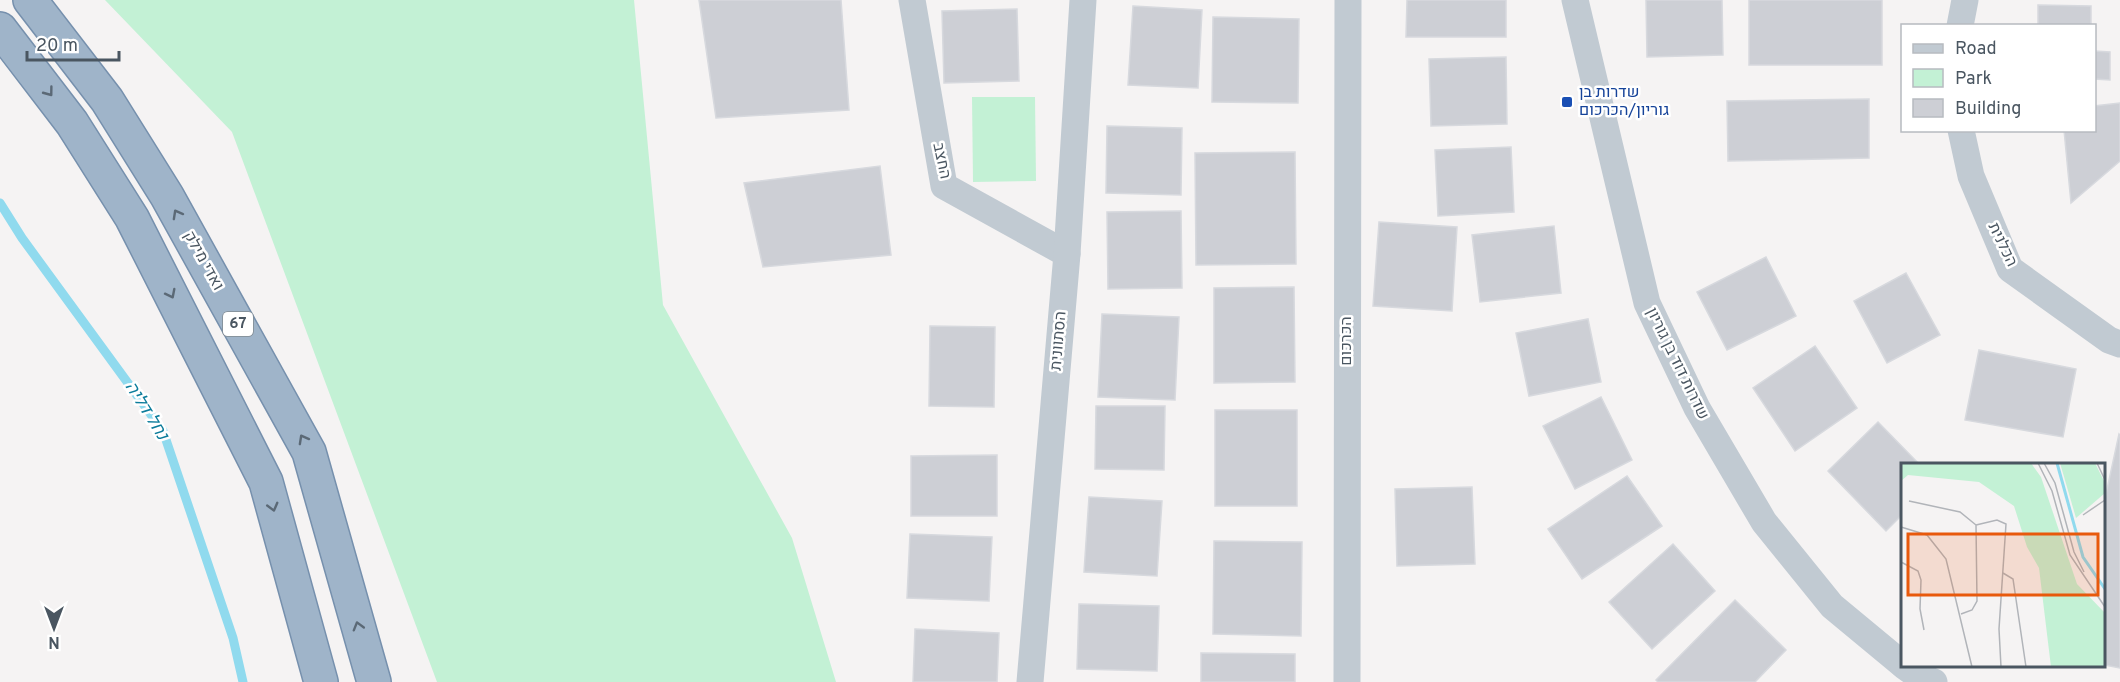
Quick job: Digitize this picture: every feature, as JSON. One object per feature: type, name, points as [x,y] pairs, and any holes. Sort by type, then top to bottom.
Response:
[{"type":"highway","name":"ואדי מילק","points":[[30,0],[107,100],[167,196],[309,452],[374,682]]},
{"type":"highway","points":[[0,28],[72,123],[132,218],[266,482],[321,682]]},
{"type":"street","name":"החצב","points":[[912,0],[944,186],[1067,254]]},
{"type":"street","name":"הסתוונית","points":[[1030,682],[1067,254],[1083,0]]},
{"type":"street","name":"הכרכום","points":[[1347,682],[1348,0]]},
{"type":"street","name":"שדרות דוד בן גוריון","points":[[1575,0],[1647,303],[1697,408],[1764,522],[1832,606],[1901,663]]},
{"type":"street","points":[[1960,24],[1965,0]]},
{"type":"street","name":"הכלנית","points":[[1961,132],[1971,176],[2010,269],[2109,340],[2120,344]]},
{"type":"street","name":"שדרות דוד בן גוריון","points":[[1907,667],[1934,682]]},
{"type":"green space","points":[[105,0],[634,0],[663,305],[792,538],[836,682],[437,682],[232,132]]},
{"type":"green space","points":[[972,97],[1035,97],[1036,181],[973,182]]},
{"type":"building","points":[[699,0],[841,0],[849,110],[716,118]]},
{"type":"building","points":[[1407,0],[1506,0],[1506,37],[1406,37]]},
{"type":"building","points":[[1646,0],[1722,0],[1723,55],[1647,57]]},
{"type":"building","points":[[1749,0],[1882,0],[1882,65],[1749,65]]},
{"type":"building","points":[[2038,5],[2091,6],[2091,24],[2038,24]]},
{"type":"building","points":[[1133,6],[1202,10],[1198,88],[1128,85]]},
{"type":"building","points":[[1017,9],[1019,81],[944,83],[942,11]]},
{"type":"building","points":[[1213,17],[1299,19],[1298,103],[1212,102]]},
{"type":"building","points":[[2096,51],[2110,52],[2110,80],[2096,79]]},
{"type":"building","points":[[1506,57],[1507,124],[1431,126],[1429,59]]},
{"type":"building","points":[[1869,99],[1869,158],[1728,161],[1727,101]]},
{"type":"building","points":[[2120,103],[2120,161],[2071,203],[2064,132],[2096,132],[2096,106]]},
{"type":"building","points":[[1107,126],[1182,128],[1181,195],[1106,193]]},
{"type":"building","points":[[1511,147],[1514,212],[1438,216],[1435,150]]},
{"type":"building","points":[[1295,152],[1296,264],[1196,265],[1195,153]]},
{"type":"building","points":[[880,166],[891,255],[763,267],[744,183]]},
{"type":"building","points":[[1181,211],[1182,288],[1108,289],[1107,212]]},
{"type":"building","points":[[1379,222],[1457,227],[1452,311],[1373,306]]},
{"type":"building","points":[[1554,226],[1561,293],[1480,302],[1472,235]]},
{"type":"building","points":[[1766,257],[1796,316],[1727,350],[1697,292]]},
{"type":"building","points":[[1906,273],[1940,335],[1887,363],[1854,301]]},
{"type":"building","points":[[1294,287],[1295,382],[1214,383],[1214,288]]},
{"type":"building","points":[[1102,314],[1179,317],[1175,400],[1098,397]]},
{"type":"building","points":[[1588,319],[1601,382],[1529,396],[1516,333]]},
{"type":"building","points":[[930,326],[995,327],[994,407],[929,406]]},
{"type":"building","points":[[1815,346],[1857,408],[1795,451],[1753,388]]},
{"type":"building","points":[[1979,350],[2076,369],[2063,437],[1965,420]]},
{"type":"building","points":[[1601,397],[1632,460],[1575,489],[1543,426]]},
{"type":"building","points":[[1096,406],[1165,406],[1164,470],[1095,469]]},
{"type":"building","points":[[1215,410],[1297,410],[1297,506],[1215,506]]},
{"type":"building","points":[[1878,422],[1918,463],[1901,463],[1901,516],[1886,531],[1828,471]]},
{"type":"building","points":[[2119,434],[2120,668],[2105,665],[2105,498]]},
{"type":"building","points":[[997,455],[997,516],[911,516],[911,456]]},
{"type":"building","points":[[1627,476],[1662,526],[1582,579],[1548,529]]},
{"type":"building","points":[[1472,487],[1475,564],[1397,566],[1395,489]]},
{"type":"building","points":[[1089,497],[1162,501],[1157,576],[1084,572]]},
{"type":"building","points":[[910,534],[992,537],[989,601],[907,598]]},
{"type":"building","points":[[1214,541],[1302,542],[1301,636],[1213,634]]},
{"type":"building","points":[[1673,544],[1715,591],[1652,649],[1609,602]]},
{"type":"building","points":[[1735,600],[1786,650],[1755,682],[1658,682],[1656,680]]},
{"type":"building","points":[[1079,604],[1159,606],[1157,671],[1077,669]]},
{"type":"building","points":[[915,629],[999,633],[997,682],[913,682]]},
{"type":"building","points":[[1201,653],[1295,654],[1295,682],[1201,682]]},
{"type":"waterway","name":"נחל דליה","points":[[0,203],[22,238],[163,431],[233,638],[243,682]]},
{"type":"place","name":"שדרות בן גוריון/הכרכום","points":[[1567,102]]}]
